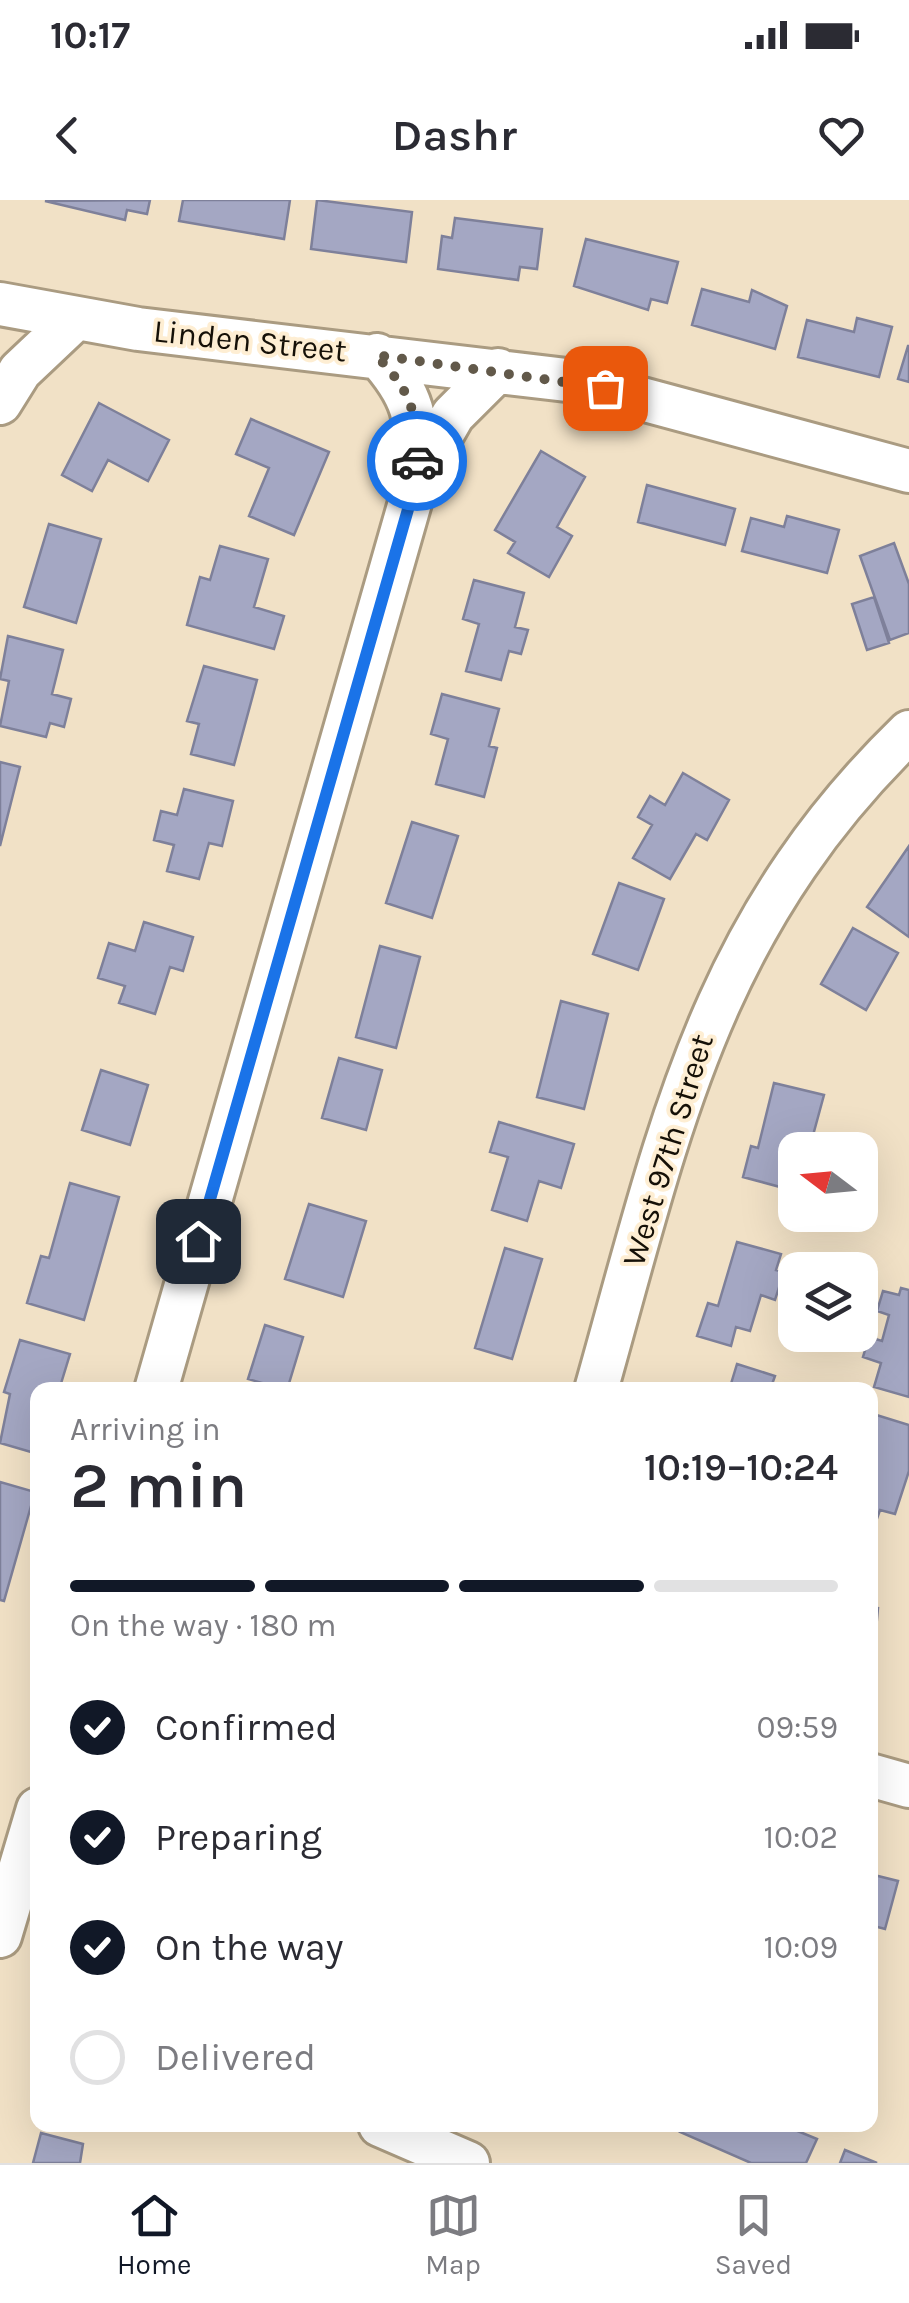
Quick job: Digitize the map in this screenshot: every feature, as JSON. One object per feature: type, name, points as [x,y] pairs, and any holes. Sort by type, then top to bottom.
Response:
[{"type":"street","name":"Linden Street","points":[[0,304],[74,320],[574,381],[909,472]]},
{"type":"street","points":[[0,403],[20,370],[74,320]]},
{"type":"street","points":[[376,355],[407,388],[416,429],[417,478]]},
{"type":"street","points":[[158,1382],[417,478],[453,416],[498,370]]},
{"type":"street","name":"West 97th Street","points":[[598,1382],[682,1086],[735,964],[799,856],[861,778],[909,732]]},
{"type":"street","points":[[878,1777],[909,1786]]},
{"type":"street","points":[[0,1936],[30,1836]]},
{"type":"street","points":[[396,2132],[468,2163]]},
{"type":"building","points":[[150,200],[147,214],[127,210],[125,220],[45,201]]},
{"type":"building","points":[[183,200],[290,200],[284,239],[179,221]]},
{"type":"building","points":[[317,200],[412,212],[406,262],[311,249]]},
{"type":"building","points":[[455,218],[542,229],[537,269],[520,267],[518,280],[438,269],[442,236],[452,238]]},
{"type":"building","points":[[586,239],[678,262],[667,303],[651,299],[648,310],[574,286]]},
{"type":"building","points":[[702,289],[749,302],[752,290],[787,306],[775,349],[692,325]]},
{"type":"building","points":[[857,318],[892,327],[879,377],[798,357],[807,320],[854,332]]},
{"type":"building","points":[[909,346],[909,382],[898,379]]},
{"type":"building","points":[[99,403],[169,440],[148,481],[108,460],[92,491],[62,475]]},
{"type":"building","points":[[251,419],[329,452],[294,535],[249,516],[269,468],[236,454]]},
{"type":"building","points":[[541,451],[585,477],[557,527],[572,536],[549,577],[508,553],[515,542],[495,530]]},
{"type":"building","points":[[647,485],[735,509],[725,545],[638,522]]},
{"type":"building","points":[[787,516],[839,530],[827,573],[742,551],[751,518],[784,527]]},
{"type":"building","points":[[49,524],[101,539],[76,623],[24,607]]},
{"type":"building","points":[[894,543],[909,584],[909,633],[890,640],[860,556]]},
{"type":"building","points":[[220,546],[268,559],[254,607],[284,616],[274,649],[187,625],[200,577],[210,580]]},
{"type":"building","points":[[474,580],[524,593],[515,627],[528,630],[521,654],[509,651],[501,680],[466,671],[479,624],[463,619]]},
{"type":"building","points":[[874,597],[889,643],[867,650],[852,604]]},
{"type":"building","points":[[8,636],[63,650],[52,694],[71,699],[64,727],[50,723],[46,737],[0,726],[9,681],[0,679]]},
{"type":"building","points":[[204,666],[257,680],[234,765],[191,754],[199,724],[187,721]]},
{"type":"building","points":[[442,694],[499,709],[489,746],[497,748],[484,797],[436,784],[448,739],[431,734]]},
{"type":"building","points":[[0,762],[20,767],[0,846]]},
{"type":"building","points":[[683,773],[729,800],[707,840],[696,834],[670,879],[633,858],[652,825],[638,817],[650,796],[665,805]]},
{"type":"building","points":[[184,789],[233,801],[222,846],[209,843],[199,879],[167,871],[174,845],[154,840],[161,811],[177,815]]},
{"type":"building","points":[[412,822],[458,836],[432,918],[386,903]]},
{"type":"building","points":[[909,846],[909,937],[867,907]]},
{"type":"building","points":[[619,883],[664,899],[638,970],[593,954]]},
{"type":"building","points":[[144,922],[193,937],[183,971],[170,967],[155,1014],[119,1003],[125,986],[98,978],[109,943],[135,951]]},
{"type":"building","points":[[853,928],[898,953],[866,1010],[821,984]]},
{"type":"building","points":[[380,946],[420,957],[396,1048],[356,1037]]},
{"type":"building","points":[[561,1001],[608,1014],[584,1109],[537,1097]]},
{"type":"building","points":[[339,1058],[382,1070],[366,1130],[322,1118]]},
{"type":"building","points":[[101,1070],[148,1085],[130,1145],[82,1130]]},
{"type":"building","points":[[774,1083],[824,1095],[814,1132],[778,1132],[778,1186],[743,1177],[751,1146],[758,1148]]},
{"type":"building","points":[[499,1122],[574,1144],[561,1188],[539,1181],[527,1221],[492,1210],[508,1157],[490,1152]]},
{"type":"building","points":[[70,1183],[119,1197],[84,1320],[27,1303],[41,1256],[49,1258]]},
{"type":"building","points":[[309,1204],[366,1221],[343,1297],[285,1279]]},
{"type":"building","points":[[737,1242],[778,1253],[775,1300],[761,1295],[750,1331],[736,1327],[731,1346],[697,1336],[708,1303],[718,1306]]},
{"type":"building","points":[[505,1248],[542,1259],[512,1359],[475,1348]]},
{"type":"building","points":[[901,1288],[909,1290],[909,1397],[878,1388],[875,1382],[881,1363],[863,1357],[864,1352],[878,1352],[878,1340],[882,1341],[889,1315],[878,1311],[883,1291],[899,1295]]},
{"type":"building","points":[[265,1325],[303,1337],[289,1382],[248,1379]]},
{"type":"building","points":[[20,1340],[70,1354],[61,1382],[30,1382],[30,1452],[0,1443],[10,1394],[4,1392]]},
{"type":"building","points":[[737,1364],[775,1376],[773,1382],[732,1382]]},
{"type":"building","points":[[878,1415],[909,1425],[909,1471],[895,1514],[880,1510],[878,1516]]},
{"type":"building","points":[[0,1482],[30,1491],[30,1510],[4,1601],[0,1600]]},
{"type":"building","points":[[878,1876],[898,1881],[885,1929],[878,1927]]},
{"type":"building","points":[[680,2132],[800,2132],[817,2139],[806,2163],[751,2163]]},
{"type":"building","points":[[41,2133],[83,2144],[80,2163],[33,2163]]},
{"type":"building","points":[[845,2150],[877,2163],[840,2163]]},
{"type":"way so far","points":[[417,461],[416,429],[407,388],[376,355],[536,375],[605,388]]},
{"type":"route","points":[[198,1241],[417,478],[417,461]]}]
